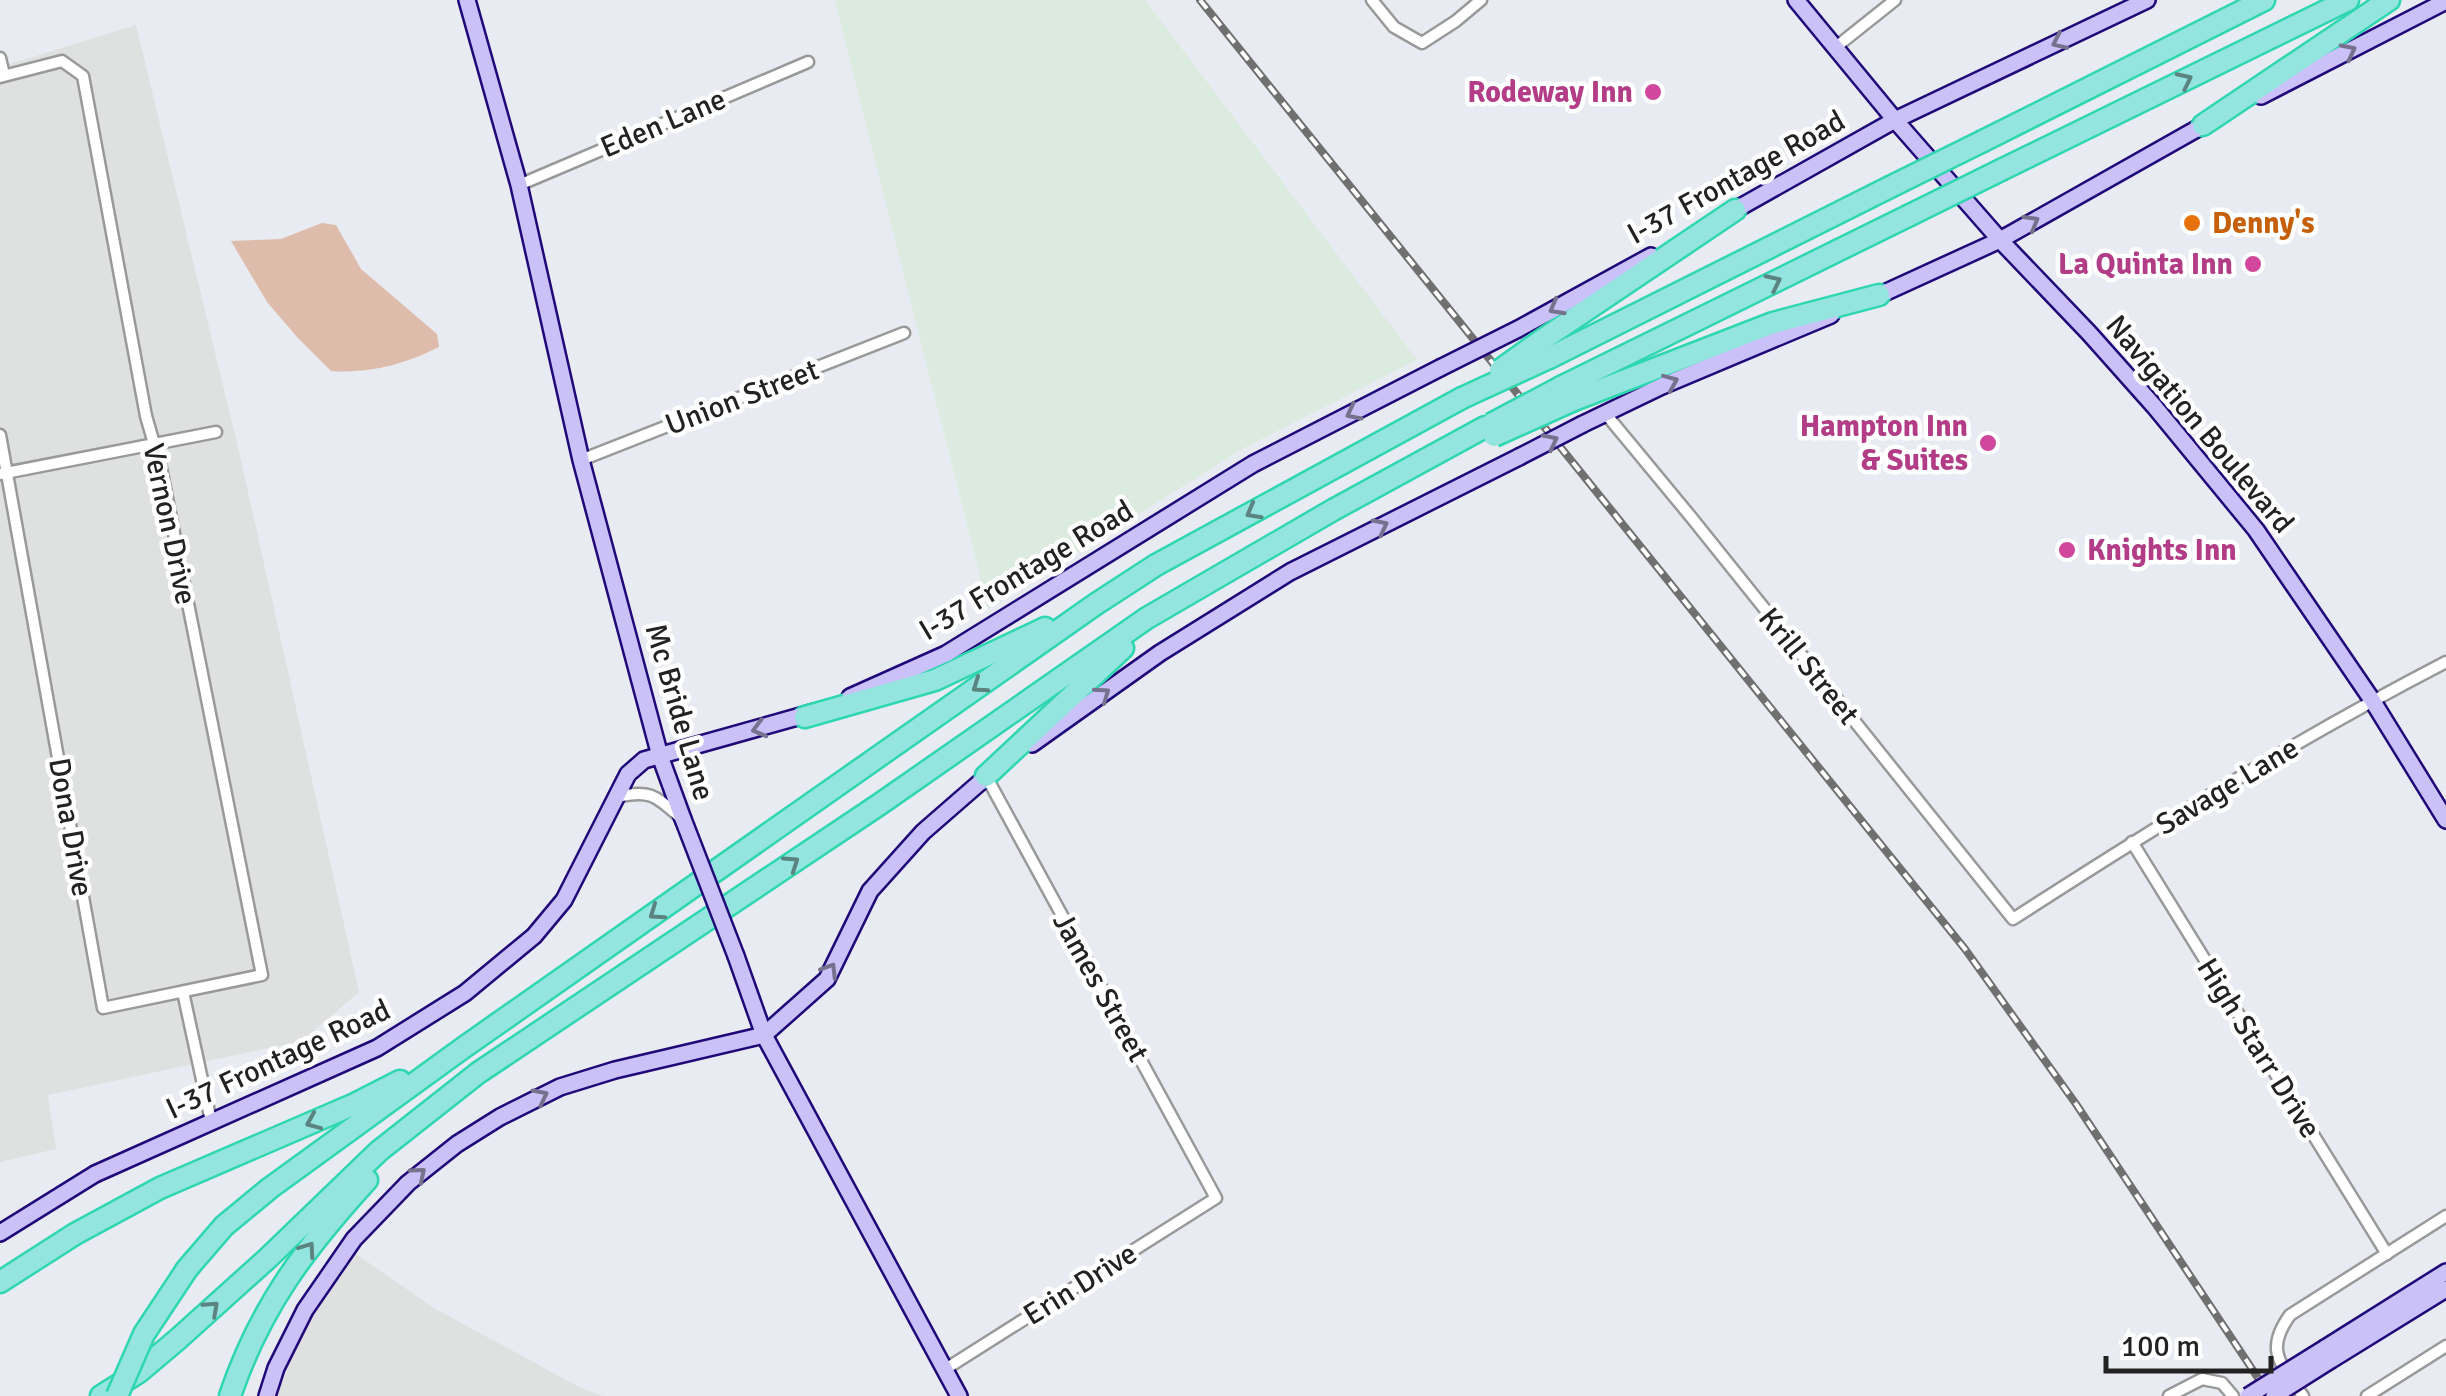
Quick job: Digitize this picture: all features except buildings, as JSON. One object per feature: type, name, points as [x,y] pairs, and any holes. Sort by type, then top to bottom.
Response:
[{"type":"highway","points":[[117,1396],[144,1334],[186,1269],[224,1226],[270,1188],[1096,604],[1156,565],[1544,350],[1890,187],[2264,0]]},
{"type":"highway","points":[[101,1396],[178,1339],[380,1151],[478,1073],[880,804],[1148,618],[1401,472],[1568,394],[1908,216],[2348,0]]},
{"type":"highway","points":[[2203,125],[2389,0]]},
{"type":"highway","points":[[1544,350],[1736,210]]},
{"type":"highway","points":[[1568,394],[1773,323],[1879,296]]},
{"type":"highway","points":[[986,776],[1120,650],[1274,544]]},
{"type":"highway","points":[[805,716],[935,680],[1096,604]]},
{"type":"highway","points":[[0,1282],[75,1234],[160,1188],[356,1104],[464,1048]]},
{"type":"highway","points":[[230,1396],[241,1362],[273,1298],[320,1231],[370,1177],[459,1099],[478,1073]]},
{"type":"main road","name":"Mc Bride Lane","points":[[467,0],[519,184],[581,460],[660,756],[764,1034],[959,1396]]},
{"type":"main road","name":"Navigation Boulevard","points":[[1796,0],[1895,120],[2154,406],[2247,518],[2372,700],[2446,820]]},
{"type":"main road","name":"I-37 Frontage Road","points":[[0,1233],[95,1174],[377,1048],[465,993],[534,936],[564,900],[628,774],[644,760],[805,716],[946,654],[1250,466],[1518,329],[1895,120],[2147,0]]},
{"type":"main road","points":[[267,1396],[276,1368],[305,1310],[354,1239],[408,1183],[456,1144],[560,1087],[764,1034],[828,978],[870,891],[924,832],[986,776],[1160,653],[1290,572],[1662,386],[1879,296],[2000,240],[2203,125],[2446,1]]},
{"type":"main road","points":[[2274,1396],[2446,1272]]},
{"type":"main road","points":[[2248,1396],[2446,1290]]},
{"type":"street","points":[[1372,0],[1394,27],[1422,43],[1481,0]]},
{"type":"street","points":[[1836,47],[1895,0]]},
{"type":"street","points":[[0,58],[2,76]]},
{"type":"street","name":"Vernon Drive","points":[[2,76],[62,61],[83,76],[146,416],[262,976],[184,992]]},
{"type":"street","name":"Eden Lane","points":[[519,184],[808,62]]},
{"type":"street","name":"Union Street","points":[[581,460],[904,333]]},
{"type":"street","name":"Krill Street","points":[[1604,414],[2013,919]]},
{"type":"street","points":[[4,474],[216,432]]},
{"type":"street","name":"Dona Drive","points":[[0,436],[104,1008],[184,992]]},
{"type":"street","name":"Savage Lane","points":[[2013,919],[2132,842],[2372,700],[2446,662]]},
{"type":"street","name":"James Street","points":[[986,776],[1216,1198]]},
{"type":"street","points":[[616,797],[648,793],[683,820]]},
{"type":"street","name":"High Starr Drive","points":[[2132,842],[2386,1254]]},
{"type":"street","points":[[184,992],[211,1121]]},
{"type":"street","name":"Erin Drive","points":[[944,1370],[1216,1198]]},
{"type":"street","points":[[2303,1396],[2276,1352],[2278,1332],[2290,1316],[2446,1216]]},
{"type":"street","points":[[2367,1396],[2446,1346]]},
{"type":"street","points":[[2169,1396],[2202,1379],[2222,1383],[2233,1396]]},
{"type":"shaded area","points":[[835,0],[1145,0],[1417,360],[1242,449],[988,609]]},
{"type":"shaded area","points":[[136,25],[241,460],[359,992],[302,1041],[48,1095],[56,1149],[0,1162],[0,67]]},
{"type":"shaded area","points":[[322,223],[336,225],[361,269],[437,334],[439,347],[387,366],[331,371],[297,337],[267,302],[231,241],[281,239]]},
{"type":"shaded area","points":[[353,1252],[434,1308],[579,1387],[603,1396],[274,1396],[317,1305]]},
{"type":"railway","points":[[1200,0],[1965,949],[2076,1104],[2270,1396]]},
{"type":"place","name":"Rodeway Inn","points":[[1653,92]]},
{"type":"place","name":"Denny's","points":[[2192,223]]},
{"type":"place","name":"La Quinta Inn","points":[[2253,264]]},
{"type":"place","name":"Hampton Inn & Suites","points":[[1988,443]]},
{"type":"place","name":"Knights Inn","points":[[2067,550]]}]
